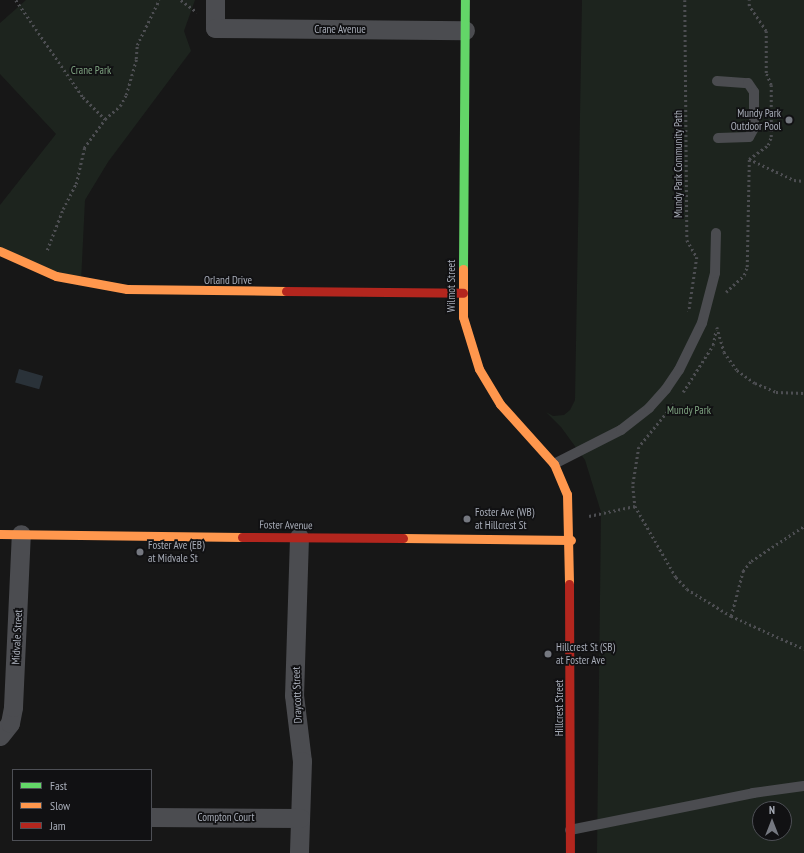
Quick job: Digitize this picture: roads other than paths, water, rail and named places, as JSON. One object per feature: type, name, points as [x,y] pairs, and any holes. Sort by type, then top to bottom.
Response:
[{"type":"street","name":"Crane Avenue","points":[[215,0],[215,28],[465,30]]},
{"type":"street","name":"Wilmot Street","points":[[465,0],[463,293],[466,331],[479,369],[500,404],[554,464],[566,494],[571,540]]},
{"type":"street","name":"Orland Drive","points":[[0,251],[40,270],[81,282],[153,291],[463,293]]},
{"type":"street","name":"Foster Avenue","points":[[0,534],[571,540]]},
{"type":"street","name":"Midvale Street","points":[[0,736],[10,723],[13,708],[21,534]]},
{"type":"street","name":"Draycott Street","points":[[299,537],[294,695],[302,761],[300,853]]},
{"type":"street","name":"Hillcrest Street","points":[[570,853],[571,540]]},
{"type":"street","name":"Compton Court","points":[[152,817],[300,818]]},
{"type":"lane","points":[[717,81],[748,83],[754,92],[754,128],[749,137],[718,138]]},
{"type":"lane","points":[[554,464],[622,430],[649,408],[675,376],[702,323],[715,273],[716,233]]},
{"type":"lane","points":[[570,830],[753,793],[804,786]]},
{"type":"place","name":"Mundy Park Outdoor Pool","points":[[789,120]]},
{"type":"place","name":"Foster Ave (WB) at Hillcrest St","points":[[467,519]]},
{"type":"place","name":"Foster Ave (EB) at Midvale St","points":[[140,552]]},
{"type":"place","name":"Hillcrest St (SB) at Foster Ave","points":[[548,654]]},
{"type":"park label","name":"Crane Park","points":[[91,70]]},
{"type":"park label","name":"Mundy Park","points":[[689,410]]}]
